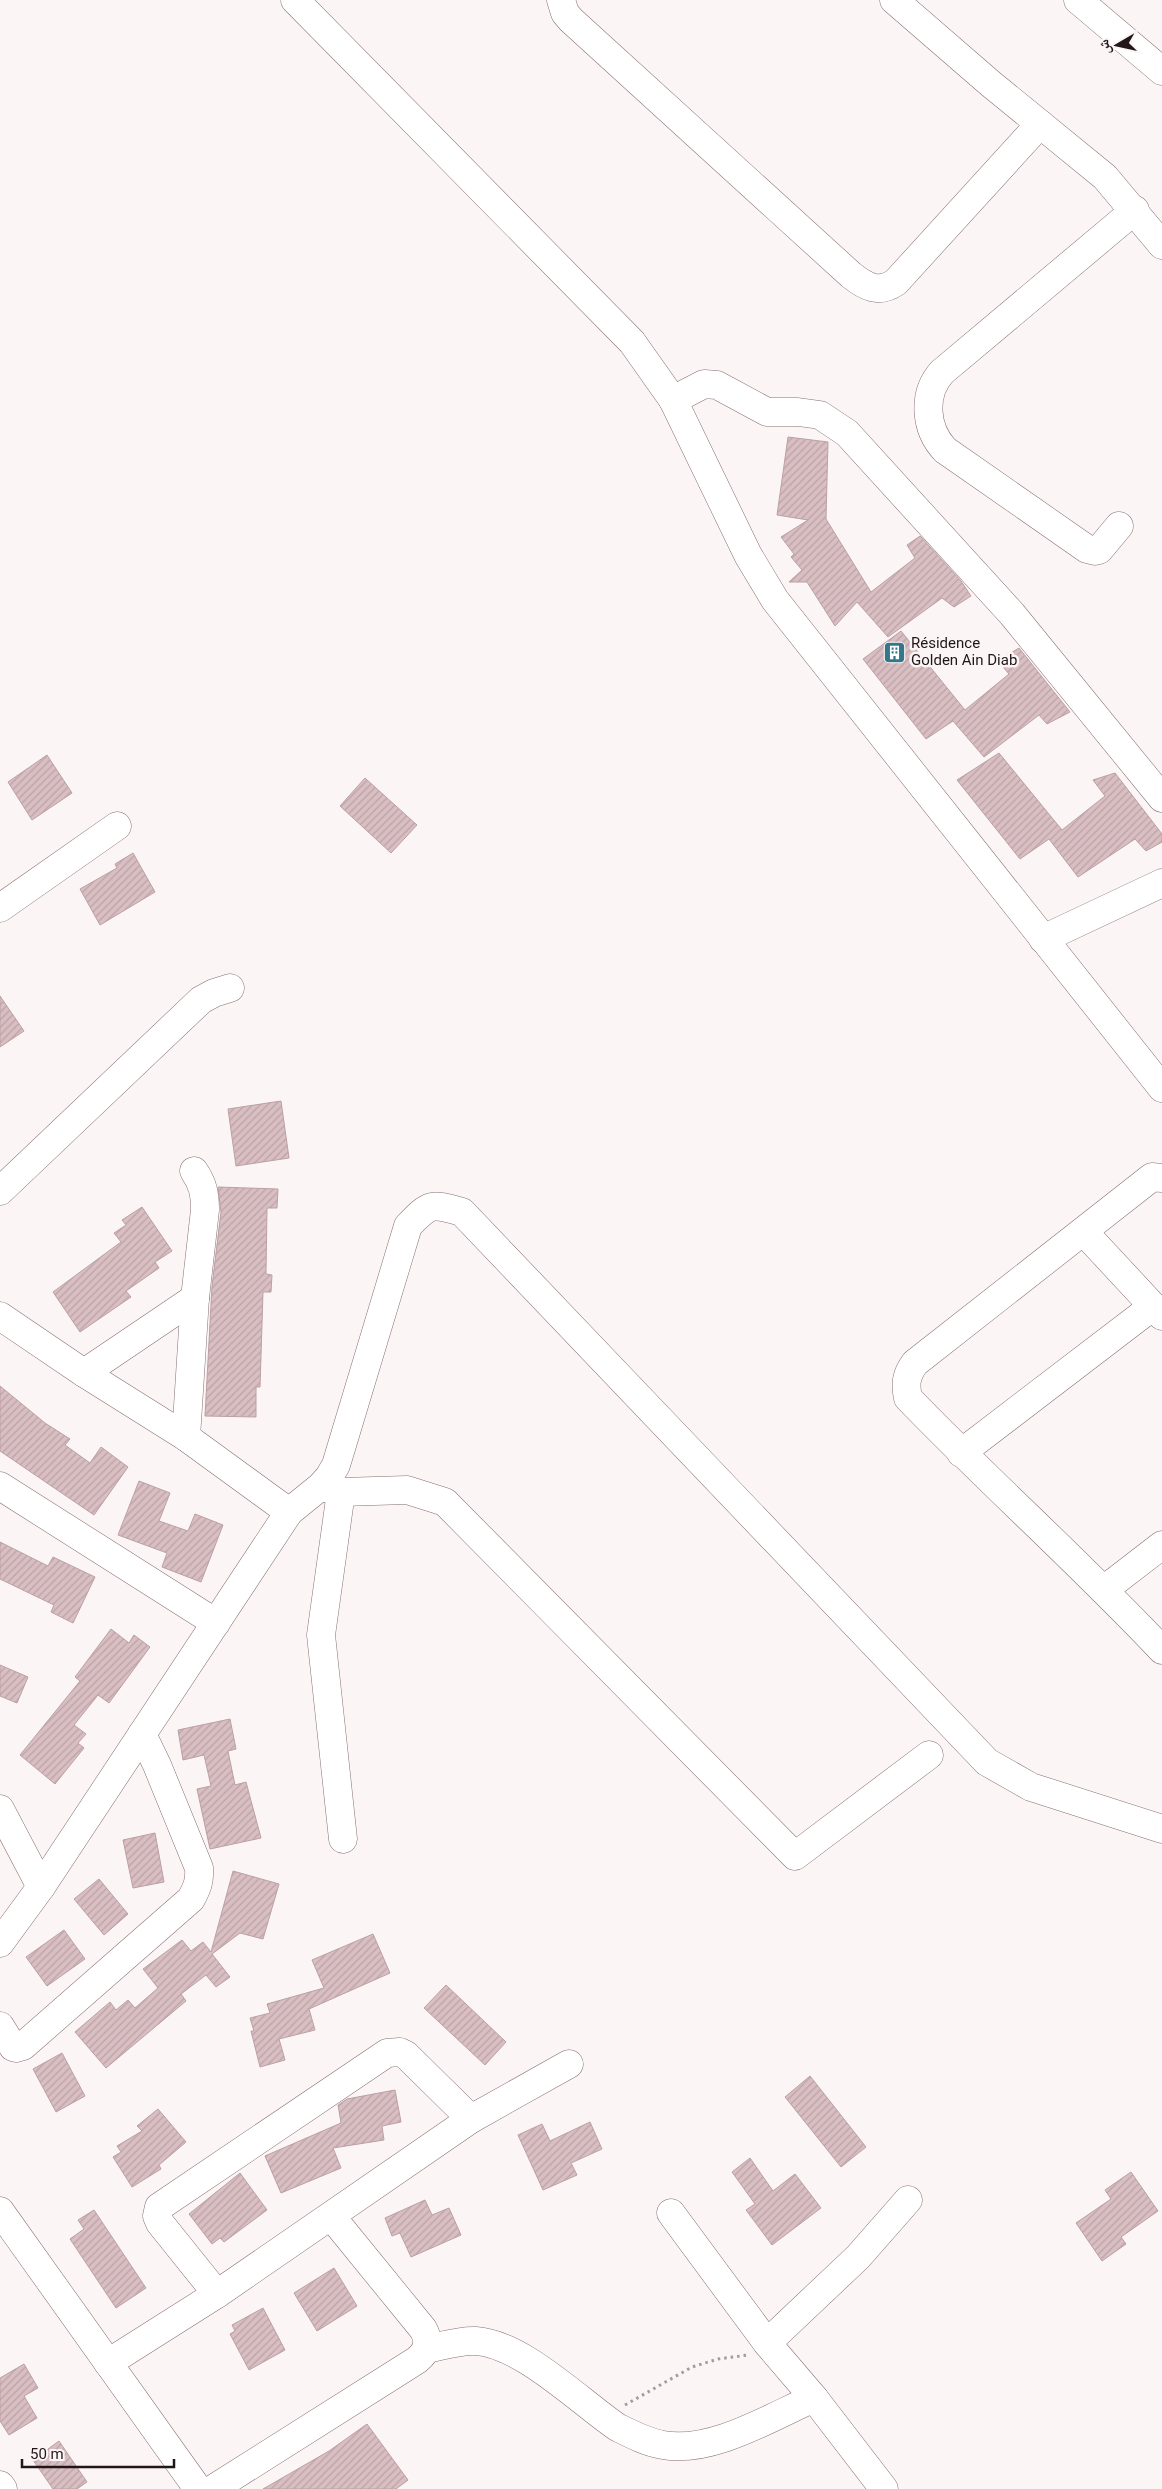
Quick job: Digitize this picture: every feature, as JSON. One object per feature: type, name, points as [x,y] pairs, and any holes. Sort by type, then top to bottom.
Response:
[{"type":"street","points":[[295,0],[632,342],[673,400],[748,555],[775,600],[1162,1088]]},
{"type":"street","points":[[561,0],[565,13],[571,20],[860,283],[874,289],[887,288],[896,282],[1040,124]]},
{"type":"street","points":[[894,0],[1105,177],[1135,210],[1162,245]]},
{"type":"street","points":[[1085,2],[1162,71]]},
{"type":"street","points":[[1119,526],[1099,550],[1087,549],[945,450],[935,437],[929,402],[933,386],[942,372],[1135,210]]},
{"type":"street","points":[[673,400],[704,384],[716,385],[767,412],[798,412],[820,415],[847,433],[1012,614],[1162,798]]},
{"type":"street","points":[[0,908],[117,826]]},
{"type":"street","points":[[1044,940],[1162,883]]},
{"type":"street","points":[[0,1190],[200,1000],[230,988]]},
{"type":"street","points":[[186,1437],[195,1298],[205,1196],[202,1181],[194,1171]]},
{"type":"street","points":[[1162,1178],[1152,1177],[915,1363],[908,1374],[905,1386],[908,1398],[961,1453],[1105,1589],[1162,1650]]},
{"type":"street","points":[[343,1839],[321,1636],[331,1489],[329,1477],[336,1465],[408,1226],[425,1209],[438,1205],[462,1212],[987,1762],[1031,1787],[1162,1829]]},
{"type":"street","points":[[961,1453],[1157,1312],[1084,1232]]},
{"type":"street","points":[[84,1373],[195,1298]]},
{"type":"street","points":[[0,1316],[84,1373],[186,1437],[289,1512]]},
{"type":"street","points":[[0,1486],[216,1623]]},
{"type":"street","points":[[0,1943],[41,1887],[289,1512],[331,1489],[407,1490],[445,1502],[795,1856],[929,1755]]},
{"type":"street","points":[[1105,1589],[1162,1545]]},
{"type":"street","points":[[0,2026],[13,2046],[16,2048],[23,2046],[191,1898],[196,1890],[200,1881],[198,1868],[157,1765],[142,1734]]},
{"type":"street","points":[[0,1809],[41,1887]]},
{"type":"street","points":[[217,2294],[160,2223],[157,2216],[159,2206],[388,2053],[400,2052],[406,2056],[471,2119]]},
{"type":"street","points":[[108,2363],[217,2294],[471,2119],[569,2064]]},
{"type":"street","points":[[767,2343],[858,2257],[908,2200]]},
{"type":"street","points":[[0,2210],[198,2489]]},
{"type":"street","points":[[671,2213],[767,2343],[814,2398],[884,2489]]},
{"type":"street","points":[[214,2489],[417,2360],[426,2349],[428,2342],[422,2328],[331,2216]]},
{"type":"street","points":[[426,2349],[469,2341],[494,2345],[534,2365],[603,2417],[631,2435],[663,2445],[693,2446],[730,2435],[814,2398]]},
{"type":"street","points":[[0,2485],[3,2489]]},
{"type":"path","points":[[603,2417],[692,2367],[718,2359],[746,2356],[767,2343]]},
{"type":"building","points":[[788,437],[828,442],[826,519],[871,592],[915,558],[907,545],[920,536],[961,581],[971,596],[954,607],[942,598],[888,637],[857,602],[835,626],[807,582],[789,582],[802,570],[791,557],[794,554],[781,537],[808,520],[777,515]]},
{"type":"building","points":[[901,631],[965,710],[1009,674],[998,661],[1019,648],[1070,712],[1047,724],[1039,715],[984,757],[953,721],[926,739],[863,659]]},
{"type":"building","points":[[999,753],[1062,830],[1105,796],[1093,780],[1115,773],[1162,834],[1162,842],[1146,851],[1135,839],[1078,877],[1049,839],[1020,859],[957,780]]},
{"type":"building","points":[[47,755],[72,793],[32,820],[8,782]]},
{"type":"building","points":[[365,778],[417,825],[391,853],[340,806]]},
{"type":"building","points":[[133,853],[155,892],[100,925],[80,889],[117,868],[115,864]]},
{"type":"building","points":[[0,996],[24,1031],[0,1047]]},
{"type":"building","points":[[281,1101],[289,1158],[236,1166],[228,1109]]},
{"type":"building","points":[[218,1187],[278,1189],[277,1208],[267,1208],[266,1274],[272,1275],[271,1292],[263,1292],[260,1387],[256,1387],[256,1417],[205,1416],[212,1286],[221,1212]]},
{"type":"building","points":[[142,1207],[172,1251],[155,1262],[159,1268],[126,1291],[131,1297],[80,1332],[53,1292],[121,1242],[114,1233],[126,1225],[122,1220]]},
{"type":"building","points":[[0,1386],[45,1423],[70,1439],[65,1445],[90,1463],[101,1447],[128,1467],[94,1515],[0,1451]]},
{"type":"building","points":[[139,1481],[170,1493],[159,1521],[188,1531],[195,1514],[223,1525],[201,1582],[162,1567],[167,1553],[118,1535]]},
{"type":"building","points":[[0,1542],[48,1566],[53,1557],[95,1577],[73,1623],[51,1612],[54,1605],[0,1579]]},
{"type":"building","points":[[111,1629],[129,1643],[134,1635],[150,1647],[109,1703],[98,1695],[74,1725],[86,1734],[78,1743],[84,1748],[55,1784],[20,1755],[80,1681],[75,1677]]},
{"type":"building","points":[[0,1665],[28,1677],[17,1703],[0,1696]]},
{"type":"building","points":[[230,1719],[236,1749],[228,1751],[235,1785],[246,1782],[261,1838],[210,1849],[197,1789],[211,1786],[204,1755],[183,1760],[178,1730]]},
{"type":"building","points":[[155,1833],[164,1882],[133,1888],[123,1840]]},
{"type":"building","points":[[233,1871],[279,1884],[263,1939],[240,1933],[212,1954],[230,1977],[216,1987],[206,1975],[181,1994],[186,2001],[106,2068],[75,2032],[110,2002],[116,2010],[128,2000],[135,2008],[158,1988],[143,1969],[182,1940],[191,1951],[203,1942],[211,1952]]},
{"type":"building","points":[[99,1879],[128,1914],[104,1935],[74,1899]]},
{"type":"building","points":[[64,1930],[85,1959],[47,1986],[26,1957]]},
{"type":"building","points":[[373,1934],[390,1973],[309,2009],[315,2030],[279,2039],[285,2060],[260,2067],[251,2031],[254,2031],[250,2018],[270,2013],[267,2004],[324,1988],[312,1960]]},
{"type":"building","points":[[446,1985],[506,2042],[485,2065],[424,2008]]},
{"type":"building","points":[[62,2053],[85,2096],[56,2112],[33,2069]]},
{"type":"building","points":[[810,2076],[866,2147],[841,2167],[785,2097]]},
{"type":"building","points":[[395,2090],[401,2122],[382,2126],[384,2140],[333,2148],[341,2168],[281,2193],[265,2156],[341,2123],[338,2105],[347,2099]]},
{"type":"building","points":[[158,2109],[186,2142],[159,2165],[161,2169],[132,2187],[113,2157],[121,2152],[117,2146],[142,2131],[137,2126]]},
{"type":"building","points":[[590,2122],[602,2149],[571,2163],[577,2175],[543,2190],[518,2135],[542,2124],[550,2141]]},
{"type":"building","points":[[750,2158],[773,2191],[795,2174],[821,2208],[772,2245],[746,2210],[755,2204],[732,2172]]},
{"type":"building","points":[[1131,2172],[1158,2211],[1121,2237],[1126,2244],[1102,2261],[1076,2223],[1111,2199],[1105,2190]]},
{"type":"building","points":[[240,2173],[267,2210],[224,2242],[220,2238],[212,2244],[189,2214]]},
{"type":"building","points":[[425,2200],[432,2215],[449,2208],[461,2235],[411,2257],[400,2233],[392,2236],[385,2218]]},
{"type":"building","points":[[94,2210],[146,2288],[116,2308],[70,2239],[84,2229],[78,2220]]},
{"type":"building","points":[[334,2268],[357,2306],[317,2331],[294,2293]]},
{"type":"building","points":[[263,2308],[285,2350],[249,2370],[230,2334],[235,2331],[232,2325]]},
{"type":"building","points":[[24,2364],[38,2388],[24,2396],[37,2418],[9,2435],[0,2421],[0,2378]]},
{"type":"building","points":[[367,2424],[408,2480],[396,2489],[263,2489],[329,2451]]},
{"type":"building","points":[[59,2441],[87,2482],[77,2489],[53,2489],[33,2460]]},
{"type":"place","name":"Résidence Golden Ain Diab","points":[[895,652]]}]
